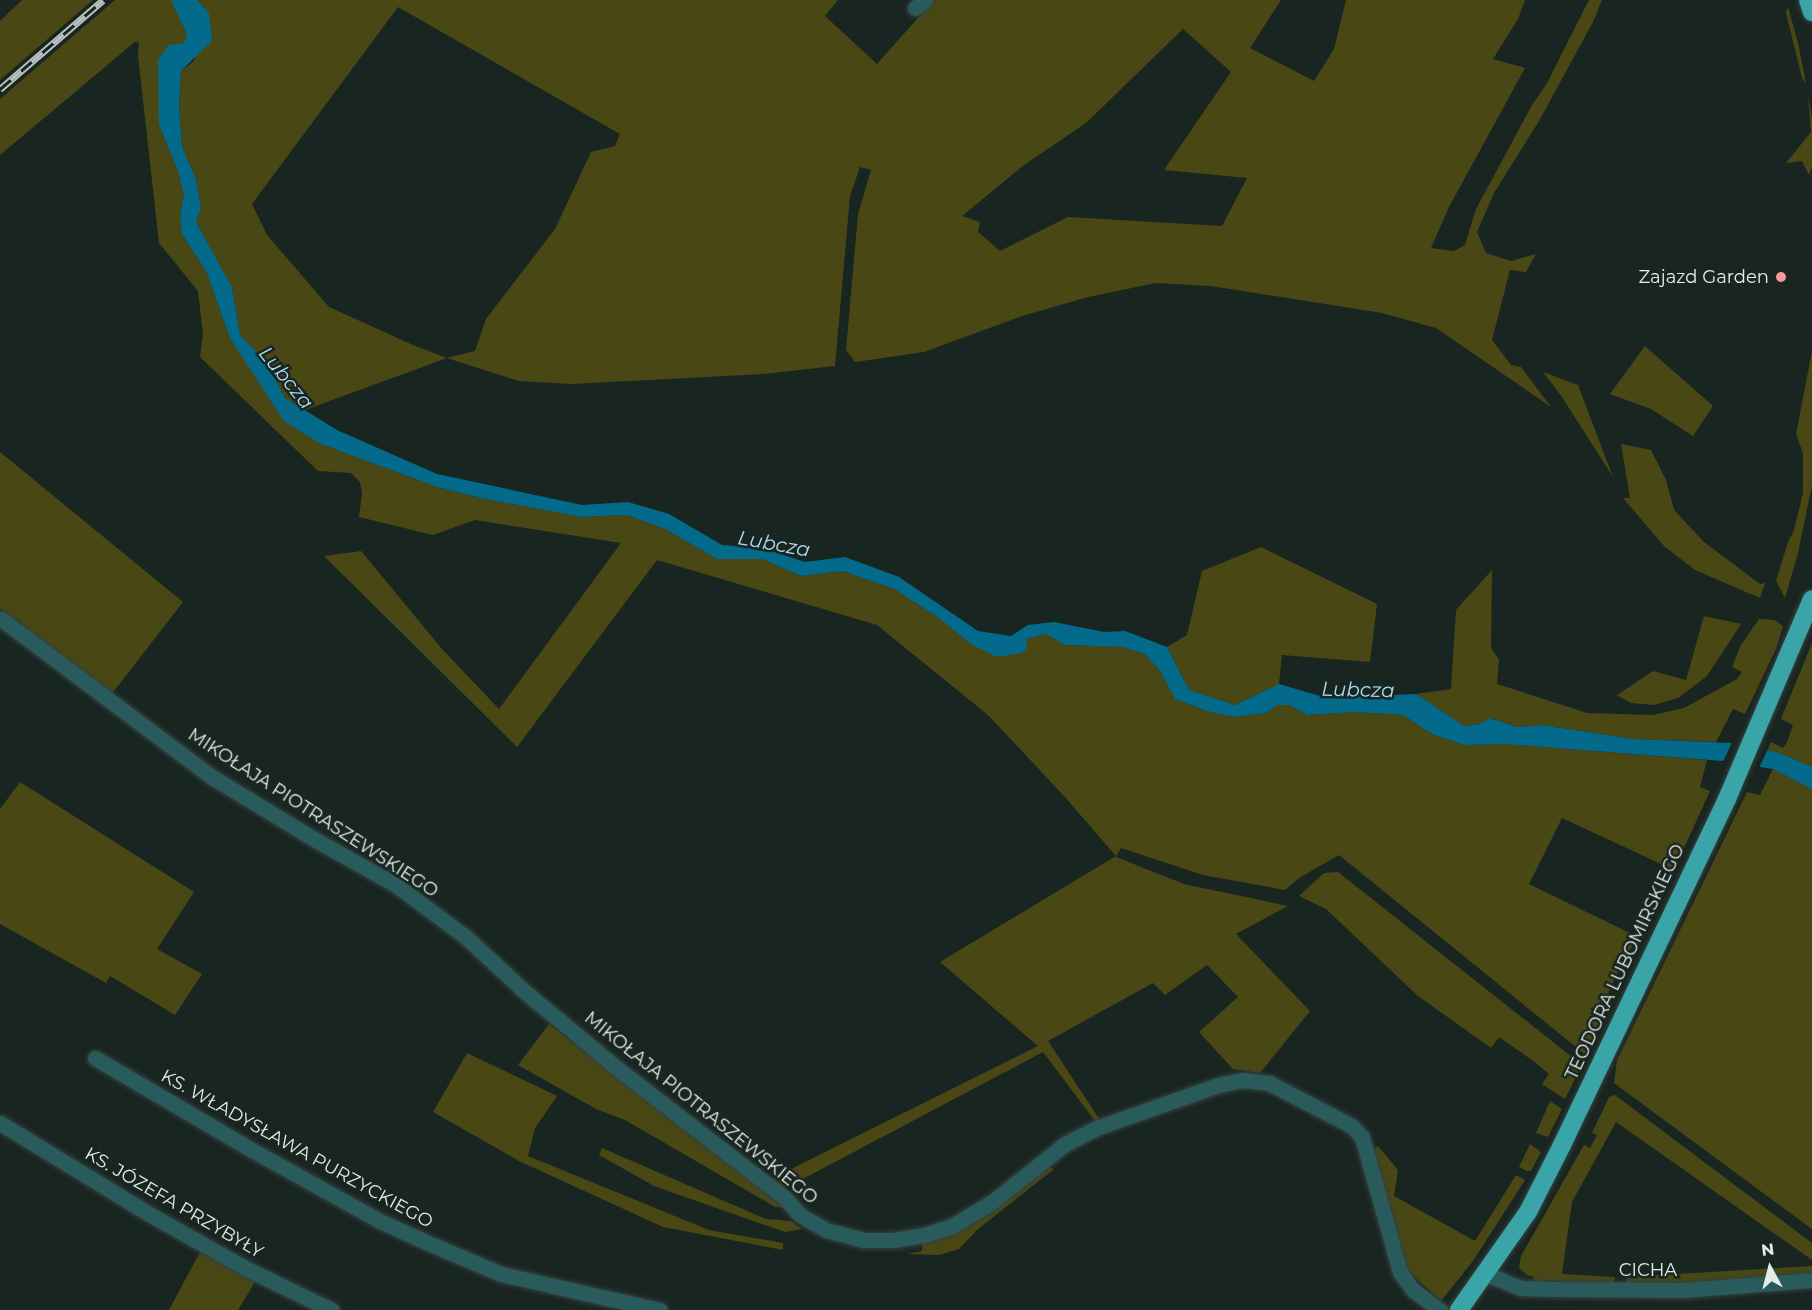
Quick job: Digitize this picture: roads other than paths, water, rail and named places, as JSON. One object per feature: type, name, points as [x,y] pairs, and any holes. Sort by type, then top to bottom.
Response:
[{"type":"highway","points":[[1808,0],[1812,12]]},
{"type":"highway","points":[[1804,618],[1812,583]]},
{"type":"highway","points":[[1804,618],[1812,599]]},
{"type":"highway","name":"TEODORA LUBOMIRSKIEGO","points":[[1459,1310],[1528,1212],[1563,1143],[1727,799],[1804,618]]},
{"type":"street","name":"MIKOŁAJA PIOTRASZEWSKIEGO","points":[[0,618],[212,777],[314,839],[396,885],[467,938],[524,991],[618,1069],[786,1199],[800,1215],[826,1230],[863,1240],[893,1240],[952,1226],[992,1202],[1065,1144],[1100,1127],[1218,1085],[1242,1080],[1269,1083],[1352,1126],[1362,1137],[1400,1272],[1413,1290],[1440,1310]]},
{"type":"street","name":"KS. WŁADYSŁAWA PURZYCKIEGO","points":[[95,1058],[250,1149],[380,1221],[426,1242],[501,1274],[660,1310]]},
{"type":"street","name":"KS. JÓZEFA PRZYBYŁY","points":[[0,1123],[149,1214],[247,1269],[332,1310]]},
{"type":"street","name":"CICHA","points":[[1486,1274],[1521,1288],[1564,1289],[1683,1290],[1812,1280]]},
{"type":"water","points":[[171,0],[197,0],[209,13],[212,41],[181,71],[179,106],[182,146],[196,180],[201,208],[196,222],[232,287],[240,335],[266,362],[285,398],[337,430],[437,474],[582,505],[628,502],[669,514],[722,545],[762,548],[805,562],[845,557],[899,577],[978,631],[1011,636],[1028,625],[1054,622],[1104,632],[1125,631],[1167,647],[1189,690],[1235,705],[1279,684],[1327,698],[1416,694],[1464,726],[1480,724],[1490,718],[1517,727],[1542,725],[1633,739],[1732,743],[1776,752],[1812,767],[1812,789],[1773,769],[1723,761],[1505,744],[1465,745],[1432,734],[1403,715],[1355,712],[1307,715],[1289,705],[1277,705],[1266,713],[1234,717],[1207,711],[1175,699],[1160,671],[1145,654],[1123,647],[1065,645],[1046,634],[1026,639],[1027,648],[1021,653],[997,657],[971,644],[936,616],[894,589],[843,571],[801,576],[762,559],[717,559],[665,529],[627,515],[582,517],[485,499],[437,487],[321,444],[284,421],[230,338],[206,271],[182,234],[180,216],[184,195],[178,171],[159,125],[158,60],[169,45],[184,43],[187,34]]},
{"type":"railway","points":[[0,89],[103,0]]},
{"type":"place","name":"Zajazd Garden","points":[[1781,277]]},
{"type":"water label","name":"Lubcza","points":[[286,378]]},
{"type":"water label","name":"Lubcza","points":[[774,544]]},
{"type":"water label","name":"Lubcza","points":[[1358,690]]}]
